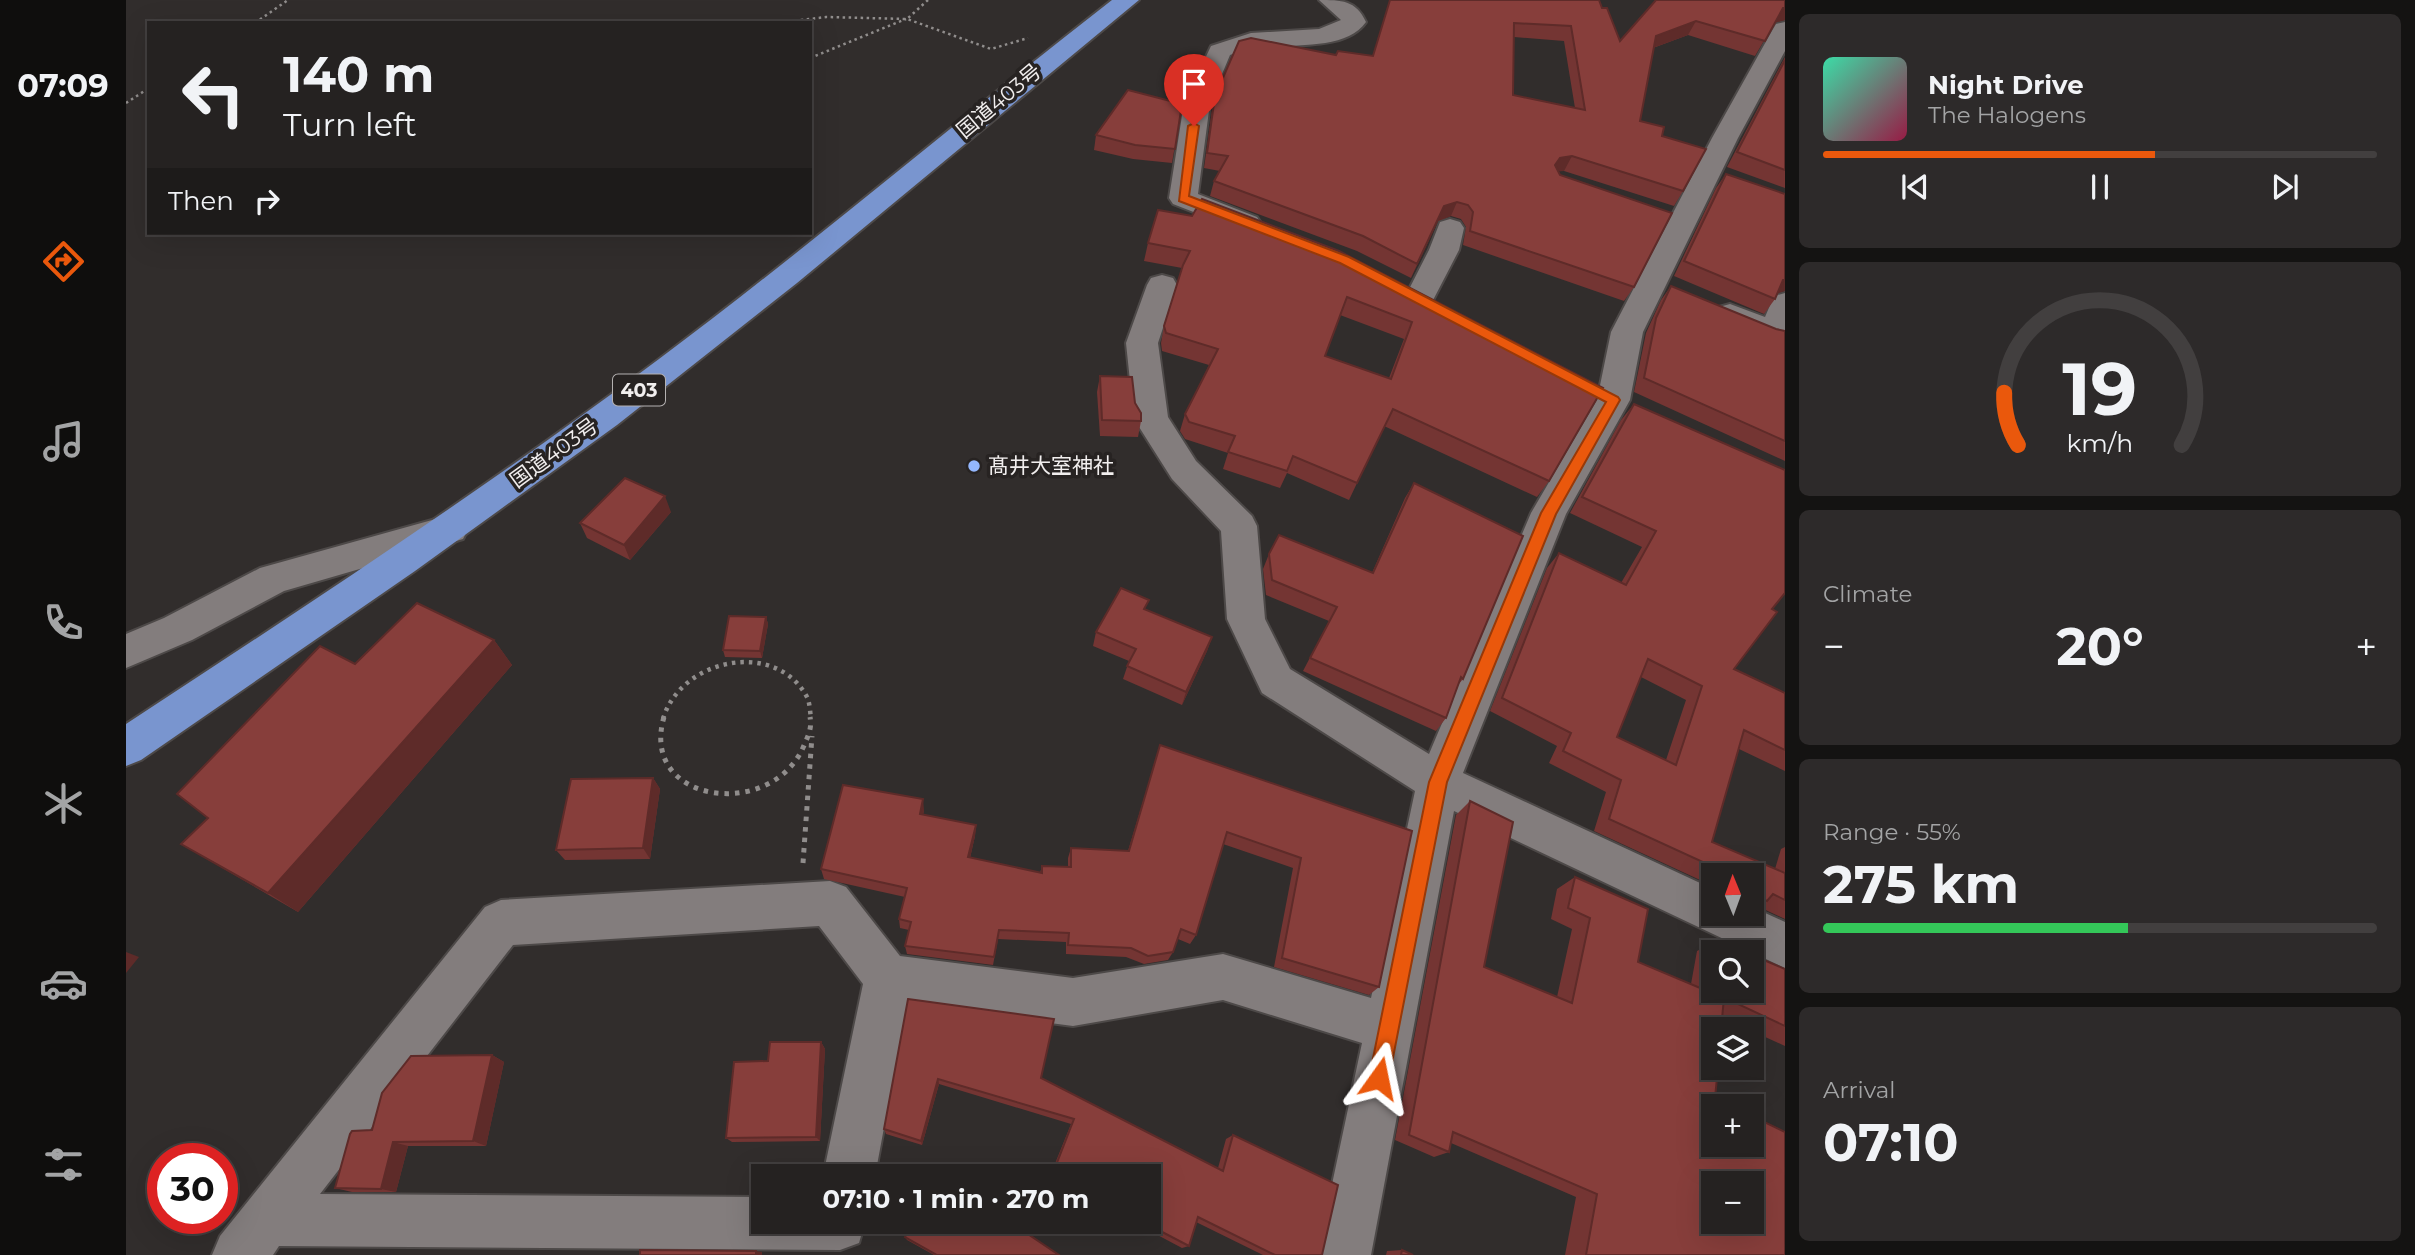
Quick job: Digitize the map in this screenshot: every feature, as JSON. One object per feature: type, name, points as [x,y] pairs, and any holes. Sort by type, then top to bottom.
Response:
[{"type":"highway","name":"国道403号","points":[[126,747],[453,528],[672,366],[897,186],[1033,72],[1127,0]]},
{"type":"street","points":[[1270,231],[1183,198],[1197,103],[1220,51],[1252,39],[1336,33],[1350,26],[1354,22],[1351,15],[1331,0]]},
{"type":"street","points":[[1678,292],[1672,218],[1722,177],[1738,113],[1785,29]]},
{"type":"street","points":[[1420,300],[1444,250],[1450,228]]},
{"type":"street","points":[[1162,285],[1142,343],[1151,419],[1184,470],[1239,526],[1246,619],[1276,681],[1438,782],[1701,906]]},
{"type":"street","points":[[1678,292],[1776,333],[1785,303]]},
{"type":"street","points":[[1343,1255],[1438,782],[1549,513],[1614,400],[1627,332],[1678,292]]},
{"type":"street","points":[[126,651],[178,629],[274,579],[453,528]]},
{"type":"street","points":[[253,1238],[501,923],[830,902],[888,978],[1073,1002],[1223,976],[1389,1027]]},
{"type":"street","points":[[1743,926],[1785,945]]},
{"type":"street","points":[[851,1164],[888,978]]},
{"type":"street","points":[[253,1238],[751,1222]]},
{"type":"path","points":[[258,21],[288,0]]},
{"type":"path","points":[[812,57],[907,19],[928,0]]},
{"type":"path","points":[[787,21],[837,15],[907,19],[992,49],[1027,39],[1038,32]]},
{"type":"path","points":[[126,103],[147,89]]},
{"type":"path","points":[[800,905],[813,728],[812,706],[803,688],[788,673],[769,663],[746,660],[723,663],[700,672],[681,687],[667,705],[660,728],[661,751],[671,772],[691,787],[715,795],[743,795],[769,786],[791,770],[806,749],[813,728]]},
{"type":"building","points":[[1390,0],[1599,0],[1602,8],[1607,8],[1620,41],[1656,0],[1785,0],[1785,8],[1765,41],[1696,21],[1656,36],[1640,121],[1664,127],[1662,136],[1706,149],[1683,191],[1572,156],[1560,158],[1555,165],[1560,175],[1672,213],[1634,287],[1470,231],[1473,212],[1468,205],[1457,202],[1444,206],[1417,264],[1363,236],[1214,181],[1228,156],[1207,153],[1215,96],[1239,41],[1251,38],[1336,55],[1338,51],[1373,56]],"holes":[[[1514,23],[1571,26],[1585,110],[1513,95]]]},
{"type":"building","points":[[1785,60],[1785,170],[1737,152]]},
{"type":"building","points":[[1128,90],[1182,104],[1175,149],[1135,145],[1096,135]]},
{"type":"building","points":[[1726,174],[1785,194],[1785,280],[1775,299],[1684,261]]},
{"type":"building","points":[[1202,199],[1339,251],[1603,388],[1549,481],[1393,409],[1357,483],[1293,456],[1287,471],[1228,452],[1235,436],[1189,422],[1185,414],[1218,349],[1166,333],[1164,326],[1190,251],[1148,243],[1158,210],[1192,216]],"holes":[[[1347,297],[1412,322],[1391,379],[1325,356]]]},
{"type":"building","points":[[1671,286],[1785,331],[1785,441],[1644,378],[1656,318]]},
{"type":"building","points":[[1100,376],[1132,377],[1135,403],[1141,413],[1141,421],[1102,420]]},
{"type":"building","points":[[1634,404],[1785,470],[1785,593],[1772,609],[1777,612],[1734,669],[1785,693],[1785,750],[1744,730],[1712,842],[1761,863],[1705,863],[1609,819],[1621,780],[1563,751],[1571,733],[1502,698],[1559,553],[1626,585],[1656,531],[1582,497]],"holes":[[[1648,659],[1702,686],[1676,765],[1617,737]]]},
{"type":"building","points":[[625,478],[665,496],[624,545],[580,523]]},
{"type":"building","points":[[1414,483],[1523,536],[1463,679],[1461,677],[1446,718],[1310,658],[1337,607],[1272,580],[1269,554],[1279,535],[1373,573]]},
{"type":"building","points":[[1121,588],[1149,600],[1144,609],[1212,637],[1186,692],[1127,666],[1136,649],[1096,632]]},
{"type":"building","points":[[417,603],[494,640],[268,893],[181,844],[208,818],[177,794],[320,646],[355,664]]},
{"type":"building","points":[[729,616],[766,617],[760,651],[723,650]]},
{"type":"building","points":[[1160,745],[1412,831],[1379,987],[1282,958],[1301,858],[1227,832],[1196,935],[1181,929],[1173,952],[1148,956],[1131,948],[1068,945],[1069,933],[999,930],[994,957],[905,946],[911,922],[899,919],[907,888],[821,869],[843,785],[923,799],[920,814],[976,825],[968,857],[1042,873],[1042,866],[1071,867],[1071,848],[1129,851]]},
{"type":"building","points":[[653,778],[643,848],[556,850],[571,779]]},
{"type":"building","points":[[1470,801],[1513,822],[1484,967],[1572,1003],[1590,918],[1568,908],[1575,877],[1648,909],[1638,962],[1701,988],[1701,1003],[1724,1003],[1722,1017],[1701,1017],[1701,1080],[1717,1080],[1715,1094],[1701,1094],[1701,1157],[1764,1157],[1764,1122],[1785,1132],[1785,1255],[1586,1255],[1597,1194],[1453,1132],[1449,1152],[1409,1135]]},
{"type":"building","points":[[1764,864],[1785,873],[1785,900],[1773,894],[1767,901],[1764,900]]},
{"type":"building","points":[[1764,960],[1785,969],[1785,1026],[1736,1003],[1764,1003]]},
{"type":"building","points":[[908,999],[1054,1019],[1041,1078],[1223,1171],[1233,1135],[1338,1185],[1322,1255],[1275,1255],[1198,1217],[1189,1246],[1161,1231],[1161,1164],[1056,1164],[1074,1119],[938,1079],[921,1141],[884,1129]]},
{"type":"building","points":[[770,1042],[821,1042],[816,1137],[726,1138],[734,1062],[768,1061]]},
{"type":"building","points":[[492,1055],[473,1141],[393,1142],[381,1189],[335,1188],[350,1134],[352,1131],[372,1130],[382,1093],[411,1056]]},
{"type":"building","points":[[906,1234],[1028,1234],[1059,1255],[937,1255],[905,1237]]},
{"type":"building","points":[[640,1250],[756,1251],[756,1255],[640,1255]]},
{"type":"place","name":"髙井大室神社","points":[[974,466]]},
{"type":"route","points":[[1194,126],[1183,198],[1345,260],[1614,400],[1549,513],[1438,782],[1379,1078]]}]
